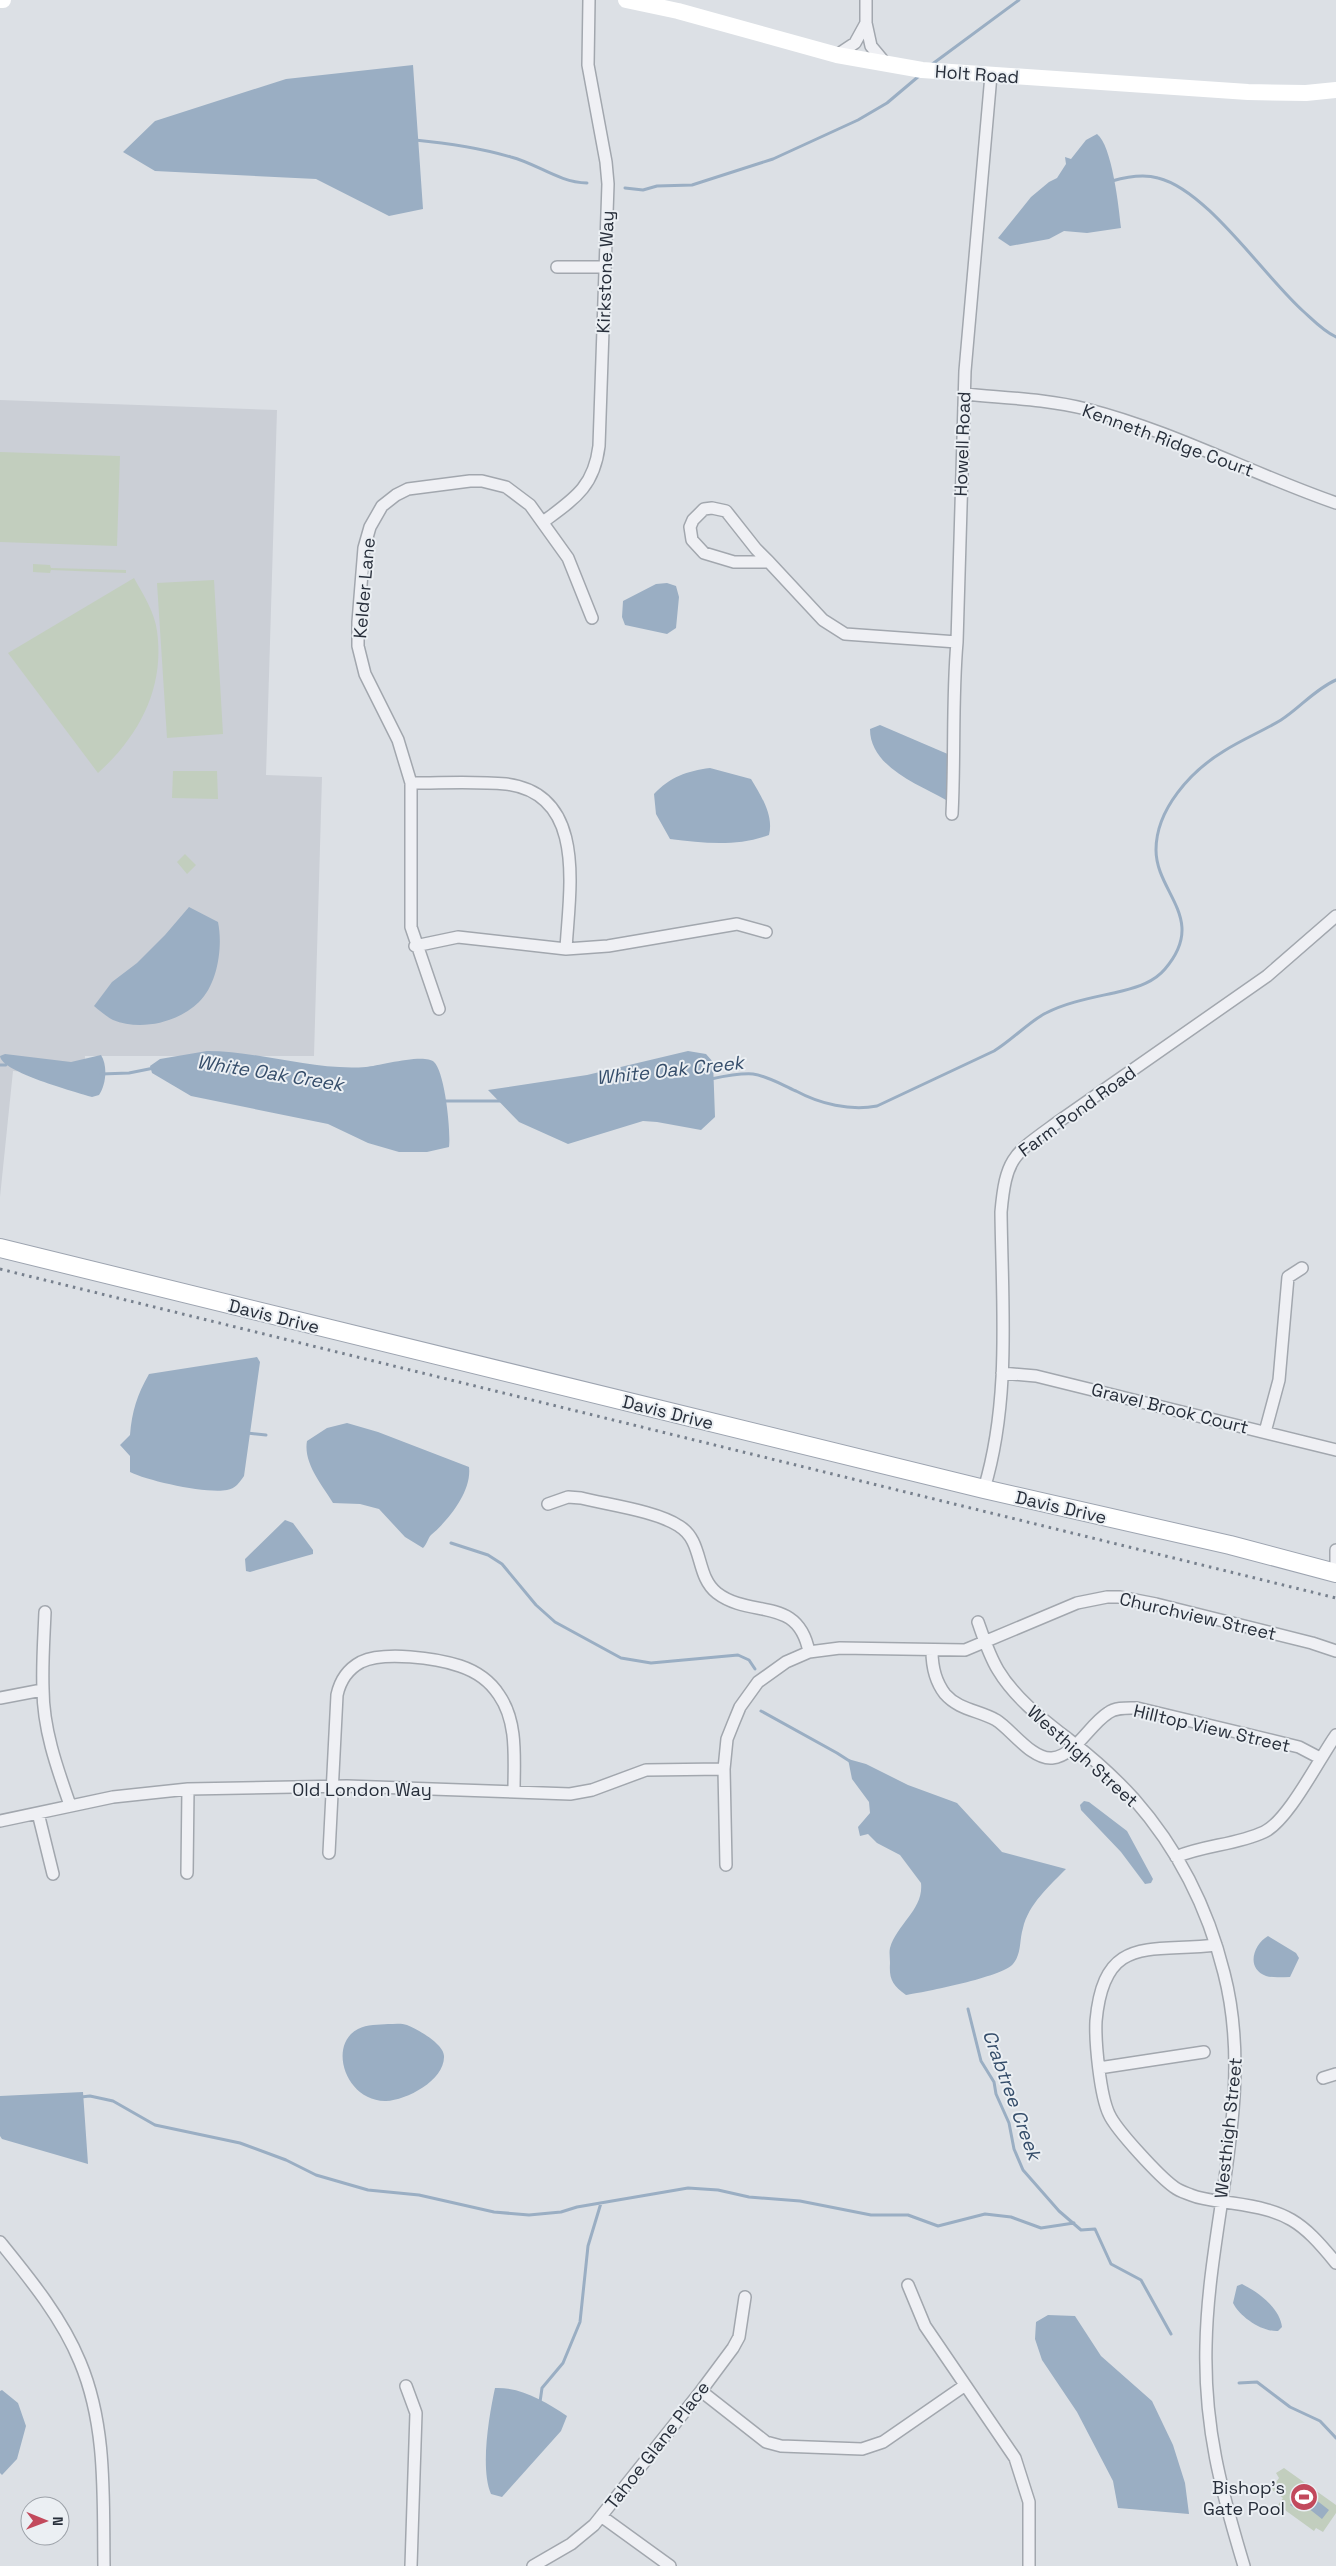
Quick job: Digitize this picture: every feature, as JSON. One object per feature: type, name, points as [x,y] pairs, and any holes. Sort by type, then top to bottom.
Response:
[{"type":"main road","name":"Davis Drive","points":[[0,1248],[984,1489],[1230,1545],[1336,1573]]},
{"type":"street","name":"Kirkstone Way","points":[[543,522],[573,500],[583,490],[590,479],[598,458],[607,173],[588,65],[589,0]]},
{"type":"street","name":"Holt Road","points":[[626,0],[678,11],[837,55],[939,72],[1248,92],[1306,93],[1336,90]]},
{"type":"street","points":[[866,0],[866,23],[871,46],[886,64]]},
{"type":"street","points":[[837,55],[855,43],[866,23]]},
{"type":"street","name":"Howell Road","points":[[952,814],[955,740],[954,683],[957,642],[964,394],[991,75]]},
{"type":"street","points":[[557,267],[605,268]]},
{"type":"street","name":"Kenneth Ridge Court","points":[[964,394],[1046,402],[1109,415],[1221,456],[1336,503]]},
{"type":"street","name":"Kelder Lane","points":[[439,1009],[415,946],[410,916],[412,783],[398,740],[365,674],[358,646],[364,548],[370,528],[382,506],[396,495],[421,486],[470,481],[497,483],[513,491],[543,522],[574,568],[592,618]]},
{"type":"street","points":[[769,562],[734,562],[704,553],[692,540],[690,527],[692,520],[704,509],[712,508],[726,511],[769,562],[823,620],[845,634],[957,642]]},
{"type":"street","points":[[412,783],[506,784],[532,792],[550,805],[564,828],[568,845],[570,886],[566,949]]},
{"type":"street","name":"Farm Pond Road","points":[[984,1489],[994,1442],[1002,1373],[1001,1212],[1007,1170],[1016,1155],[1058,1122],[1267,976],[1336,916]]},
{"type":"street","points":[[415,946],[458,937],[566,949],[608,946],[738,924],[766,932]]},
{"type":"street","points":[[1265,1432],[1279,1380],[1288,1277],[1302,1268]]},
{"type":"street","name":"Gravel Brook Court","points":[[1002,1373],[1036,1376],[1336,1450]]},
{"type":"street","points":[[548,1504],[568,1497],[581,1498],[662,1517],[678,1525],[694,1540],[705,1575],[716,1592],[729,1600],[769,1610],[793,1621],[806,1635],[809,1652]]},
{"type":"street","points":[[1336,1550],[1336,1563]]},
{"type":"street","name":"Churchview Street","points":[[726,1865],[724,1769],[727,1739],[740,1707],[749,1694],[772,1671],[809,1652],[840,1648],[932,1651],[965,1650],[1077,1603],[1107,1597],[1120,1597],[1255,1628],[1336,1651]]},
{"type":"street","points":[[45,1612],[42,1690],[50,1741],[70,1805]]},
{"type":"street","name":"Westhigh Street","points":[[978,1622],[999,1672],[1019,1698],[1075,1744],[1132,1798],[1159,1831],[1194,1886],[1216,1944],[1231,2002],[1236,2070],[1207,2321],[1206,2398],[1216,2470],[1244,2566]]},
{"type":"street","name":"Hilltop View Street","points":[[932,1651],[932,1665],[938,1681],[955,1703],[996,1720],[1038,1755],[1050,1758],[1062,1755],[1108,1712],[1122,1708],[1137,1708],[1299,1747],[1320,1758]]},
{"type":"street","points":[[329,1853],[336,1707],[340,1684],[348,1673],[362,1662],[379,1658],[404,1658],[460,1666],[480,1675],[493,1687],[504,1702],[512,1725],[514,1791]]},
{"type":"street","points":[[0,1698],[42,1690]]},
{"type":"street","points":[[1176,1857],[1192,1850],[1251,1837],[1266,1831],[1290,1807],[1336,1735]]},
{"type":"street","name":"Old London Way","points":[[0,1821],[70,1805],[160,1790],[188,1788],[291,1789],[333,1786],[570,1794],[592,1790],[646,1770],[724,1769]]},
{"type":"street","points":[[187,1873],[188,1788]]},
{"type":"street","points":[[38,1813],[53,1874]]},
{"type":"street","points":[[1216,1944],[1138,1950],[1122,1957],[1112,1968],[1098,2007],[1094,2043],[1109,2114],[1152,2166],[1174,2187],[1193,2196],[1257,2206],[1283,2213],[1313,2234],[1336,2262]]},
{"type":"street","points":[[1099,2068],[1204,2052]]},
{"type":"street","points":[[1323,2078],[1336,2074]]},
{"type":"street","points":[[0,2242],[61,2325],[80,2362],[88,2384],[98,2425],[102,2464],[104,2566]]},
{"type":"street","points":[[908,2285],[925,2326],[964,2386],[1005,2441],[1022,2476],[1029,2502],[1028,2566]]},
{"type":"street","name":"Tahoe Glane Place","points":[[533,2566],[571,2544],[601,2516],[701,2391],[739,2337],[745,2297]]},
{"type":"street","points":[[406,2386],[416,2413],[411,2566]]},
{"type":"street","points":[[701,2391],[766,2442],[781,2446],[862,2449],[883,2442],[964,2386]]},
{"type":"street","points":[[601,2516],[670,2566]]},
{"type":"shaded area","points":[[0,400],[277,410],[266,775],[322,777],[314,1056],[85,1056],[84,1076],[13,1071],[0,1197]]},
{"type":"green space","points":[[0,452],[120,456],[117,546],[0,542]]},
{"type":"green space","points":[[33,564],[50,565],[51,568],[126,570],[126,573],[51,570],[50,573],[33,572]]},
{"type":"green space","points":[[134,578],[156,624],[157,672],[153,691],[137,727],[113,759],[98,773],[8,653]]},
{"type":"green space","points":[[214,580],[223,734],[167,738],[157,583]]},
{"type":"green space","points":[[173,771],[217,771],[218,799],[172,798]]},
{"type":"green space","points":[[185,854],[196,865],[187,874],[177,862]]},
{"type":"green space","points":[[1284,2468],[1336,2505],[1336,2513],[1323,2532],[1316,2528],[1314,2531],[1278,2505],[1283,2498],[1271,2489],[1279,2478],[1276,2473]]},
{"type":"water","points":[[413,65],[423,209],[389,216],[316,179],[155,171],[123,152],[155,121],[286,79]]},
{"type":"water","points":[[1097,134],[1102,140],[1111,163],[1121,228],[1087,233],[1064,231],[1049,239],[1010,246],[998,238],[1031,197],[1057,178],[1066,164],[1065,157],[1071,159],[1086,140]]},
{"type":"water","points":[[667,583],[676,586],[679,597],[676,628],[667,634],[625,625],[622,617],[623,601],[656,584]]},
{"type":"water","points":[[880,725],[950,755],[946,800],[898,773],[878,754],[872,742],[870,729]]},
{"type":"water","points":[[710,768],[751,779],[768,813],[770,820],[769,835],[732,843],[707,843],[670,839],[656,814],[654,794],[666,783],[679,776]]},
{"type":"water","points":[[189,907],[218,922],[220,942],[218,964],[211,985],[199,1002],[170,1020],[147,1025],[135,1025],[113,1020],[94,1006],[112,982],[137,963]]},
{"type":"water","points":[[207,1051],[247,1054],[306,1064],[346,1067],[366,1067],[412,1059],[429,1060],[434,1062],[438,1068],[444,1089],[448,1116],[449,1147],[427,1152],[399,1152],[368,1143],[328,1124],[191,1096],[152,1073],[150,1066],[160,1059]]},
{"type":"water","points":[[688,1051],[706,1054],[713,1062],[715,1117],[701,1130],[643,1121],[568,1144],[519,1122],[488,1090],[587,1075]]},
{"type":"water","points":[[5,1054],[71,1062],[101,1055],[105,1064],[103,1086],[99,1095],[92,1097],[56,1086],[25,1075],[13,1068],[4,1062],[0,1056]]},
{"type":"water","points":[[257,1357],[260,1362],[244,1476],[237,1485],[227,1490],[206,1490],[163,1483],[130,1472],[130,1456],[120,1445],[130,1435],[136,1403],[149,1374]]},
{"type":"water","points":[[347,1423],[378,1432],[469,1467],[467,1486],[458,1504],[430,1536],[423,1548],[405,1537],[379,1509],[360,1504],[333,1503],[319,1481],[308,1457],[307,1441],[327,1428]]},
{"type":"water","points":[[285,1520],[293,1523],[313,1550],[313,1554],[250,1572],[246,1571],[245,1559]]},
{"type":"water","points":[[848,1759],[866,1764],[908,1785],[957,1803],[1002,1852],[1066,1869],[1040,1896],[1030,1911],[1023,1928],[1018,1956],[1013,1964],[1006,1969],[979,1979],[916,1993],[906,1995],[897,1988],[892,1981],[890,1973],[890,1948],[893,1939],[918,1901],[921,1883],[900,1855],[877,1843],[868,1834],[860,1836],[858,1827],[870,1813],[869,1802],[852,1779]]},
{"type":"water","points":[[1084,1801],[1089,1802],[1127,1831],[1153,1879],[1151,1883],[1145,1884],[1121,1852],[1081,1810],[1080,1805]]},
{"type":"water","points":[[1268,1936],[1296,1953],[1299,1958],[1290,1977],[1266,1976],[1255,1968],[1254,1956],[1256,1950],[1259,1944]]},
{"type":"water","points":[[405,2024],[417,2030],[435,2042],[443,2051],[444,2056],[443,2065],[432,2081],[414,2093],[395,2100],[386,2101],[372,2099],[360,2092],[351,2083],[345,2071],[343,2059],[344,2047],[349,2037],[358,2029],[369,2025]]},
{"type":"water","points":[[83,2092],[88,2164],[2,2139],[0,2136],[0,2096]]},
{"type":"water","points":[[1242,2284],[1255,2291],[1273,2307],[1282,2327],[1278,2331],[1265,2329],[1252,2323],[1236,2308],[1233,2303],[1237,2286]]},
{"type":"water","points":[[1048,2315],[1075,2316],[1101,2356],[1152,2401],[1173,2445],[1185,2483],[1189,2514],[1118,2508],[1113,2481],[1077,2412],[1042,2360],[1035,2339],[1036,2322]]},
{"type":"water","points":[[495,2388],[505,2388],[524,2393],[567,2416],[561,2431],[502,2497],[491,2494],[486,2470],[488,2427]]},
{"type":"water","points":[[2,2390],[18,2403],[26,2426],[17,2459],[2,2475],[0,2473],[0,2391]]},
{"type":"water","name":"Bishop's Gate Pool","points":[[1302,2489],[1329,2510],[1322,2519],[1303,2504],[1295,2508],[1290,2505]]},
{"type":"waterway","points":[[931,65],[1019,0]]},
{"type":"waterway","points":[[625,188],[643,190],[657,186],[692,185],[773,159],[858,120],[887,103],[919,76]]},
{"type":"waterway","points":[[415,140],[463,146],[499,154],[521,160],[567,180],[587,183]]},
{"type":"waterway","points":[[1112,181],[1135,176],[1158,178],[1177,186],[1196,199],[1215,216],[1303,311],[1322,329],[1336,337]]},
{"type":"waterway","name":"White Oak Creek","points":[[711,1079],[737,1074],[753,1074],[770,1079],[805,1096],[825,1103],[856,1108],[877,1106],[994,1051],[1034,1020],[1055,1009],[1064,1005],[1134,988],[1161,974],[1177,951],[1182,935],[1177,907],[1163,880],[1156,850],[1162,820],[1169,806],[1188,780],[1212,759],[1281,720],[1321,688],[1336,680]]},
{"type":"waterway","name":"White Oak Creek","points":[[0,1065],[6,1065],[7,1061]]},
{"type":"waterway","name":"White Oak Creek","points":[[101,1074],[129,1073],[154,1068]]},
{"type":"waterway","name":"White Oak Creek","points":[[443,1101],[501,1101]]},
{"type":"waterway","name":"Crabtree Creek","points":[[247,1433],[266,1435]]},
{"type":"waterway","name":"Crabtree Creek","points":[[451,1543],[488,1555],[502,1564],[536,1605],[555,1622],[621,1658],[651,1663],[738,1655],[749,1660],[755,1669]]},
{"type":"waterway","name":"Crabtree Creek","points":[[761,1711],[851,1762]]},
{"type":"waterway","name":"Crabtree Creek","points":[[968,2009],[981,2061],[994,2082],[996,2094],[1009,2123],[1014,2149],[1023,2170],[1059,2211],[1081,2230],[1095,2229],[1111,2264],[1141,2280],[1171,2334]]},
{"type":"waterway","points":[[81,2097],[90,2096],[113,2101],[155,2125],[240,2143],[286,2160],[316,2175],[368,2190],[419,2195],[494,2212],[529,2215],[561,2212],[577,2207],[688,2188],[718,2190],[749,2197],[800,2201],[871,2215],[908,2215],[938,2226],[985,2214],[1011,2217],[1041,2228],[1074,2223]]},
{"type":"waterway","points":[[540,2402],[542,2388],[563,2363],[580,2322],[588,2246],[601,2203]]},
{"type":"waterway","name":"Crabtree Creek","points":[[1239,2383],[1257,2382],[1290,2407],[1320,2421],[1336,2438]]},
{"type":"railway","points":[[0,1269],[1336,1598]]},
{"type":"place","name":"Bishop's Gate Pool","points":[[1304,2497]]}]
